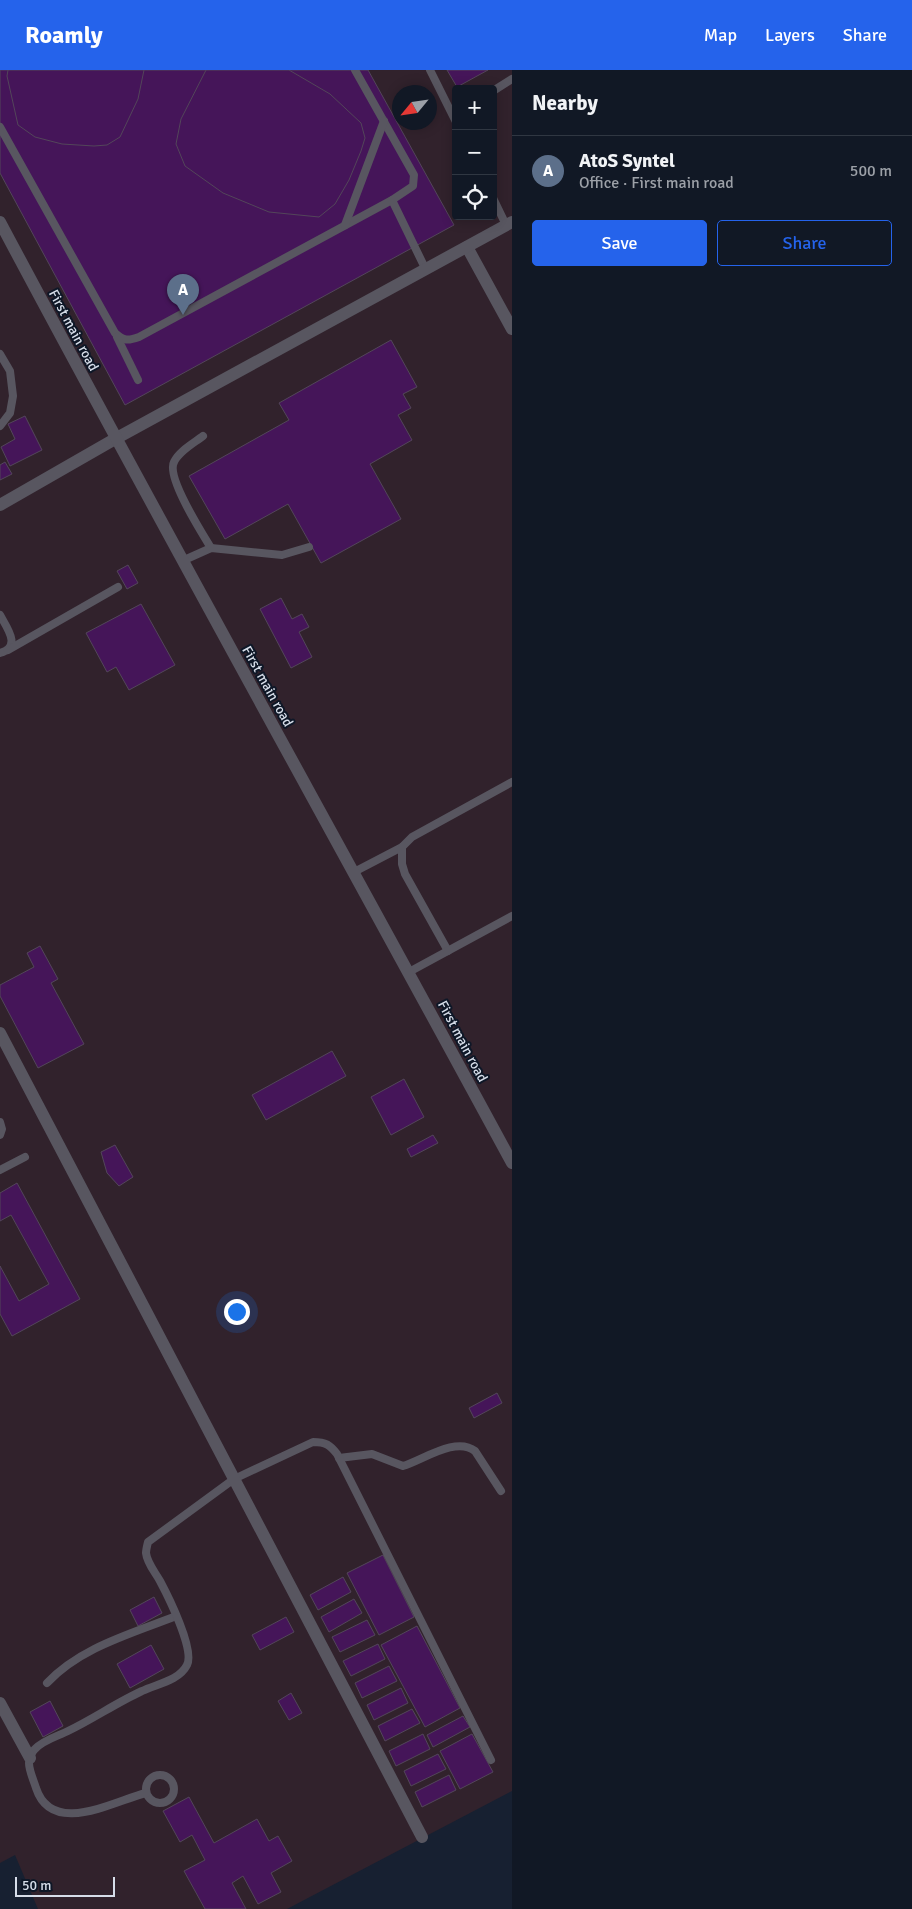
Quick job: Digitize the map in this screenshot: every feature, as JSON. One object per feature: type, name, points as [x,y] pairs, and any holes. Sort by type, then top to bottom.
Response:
[{"type":"street","name":"First main road","points":[[0,222],[110,443],[182,561],[512,1163]]},
{"type":"street","points":[[0,505],[425,268],[509,224]]},
{"type":"street","points":[[467,247],[512,329]]},
{"type":"street","points":[[0,1033],[422,1837]]},
{"type":"street","points":[[0,1703],[30,1758]]},
{"type":"lane","points":[[115,333],[122,340],[128,341],[139,337],[392,200],[413,186],[414,175],[355,70]]},
{"type":"lane","points":[[430,70],[452,112]]},
{"type":"lane","points":[[497,88],[512,79]]},
{"type":"lane","points":[[345,225],[384,121]]},
{"type":"lane","points":[[0,127],[115,333],[138,380]]},
{"type":"lane","points":[[392,200],[425,268]]},
{"type":"lane","points":[[497,204],[509,224]]},
{"type":"lane","points":[[0,354],[10,371],[13,396],[10,413],[0,426]]},
{"type":"lane","points":[[203,436],[173,462],[172,474],[176,486],[211,548]]},
{"type":"lane","points":[[182,561],[211,548],[282,555],[308,547]]},
{"type":"lane","points":[[4,651],[118,587]]},
{"type":"lane","points":[[0,615],[12,640],[11,645],[4,651]]},
{"type":"lane","points":[[354,872],[402,847],[412,837],[512,782]]},
{"type":"lane","points":[[402,847],[402,864],[405,874],[448,951]]},
{"type":"lane","points":[[409,972],[512,916]]},
{"type":"lane","points":[[0,1122],[2,1129],[0,1135]]},
{"type":"lane","points":[[0,1170],[25,1157]]},
{"type":"lane","points":[[146,1793],[88,1812],[76,1814],[59,1812],[46,1806],[41,1801],[29,1766],[30,1758],[34,1749],[52,1738],[142,1691],[172,1679],[183,1671],[188,1664],[189,1658],[185,1635],[161,1582],[148,1561],[146,1554],[148,1542],[234,1479],[313,1442],[323,1442],[330,1445],[339,1458],[491,1760]]},
{"type":"lane","points":[[339,1458],[372,1454],[403,1466],[454,1446],[463,1445],[475,1451],[501,1491]]},
{"type":"lane","points":[[47,1683],[65,1666],[86,1653],[176,1616]]},
{"type":"shaded area","points":[[0,70],[512,70],[512,1791],[287,1909],[38,1909],[15,1855],[0,1863]]},
{"type":"building","points":[[0,70],[368,70],[392,113],[392,130],[401,130],[454,225],[125,405],[0,173]]},
{"type":"building","points":[[8,70],[144,70],[138,99],[120,137],[107,145],[94,146],[62,144],[35,137],[18,125],[7,76]]},
{"type":"building","points":[[206,70],[289,70],[330,94],[361,123],[365,138],[361,151],[349,180],[335,204],[319,217],[269,212],[223,193],[185,166],[176,144],[181,119]]},
{"type":"building","points":[[447,70],[488,70],[461,85],[456,85]]},
{"type":"building","points":[[391,340],[417,387],[403,394],[411,408],[398,415],[412,440],[370,464],[401,519],[321,563],[288,504],[225,539],[189,476],[289,420],[279,403]]},
{"type":"building","points":[[25,416],[42,450],[10,466],[1,447],[15,439],[8,424]]},
{"type":"building","points":[[5,462],[12,474],[0,480],[0,465]]},
{"type":"building","points":[[128,565],[138,583],[127,589],[117,571]]},
{"type":"building","points":[[281,598],[292,619],[302,614],[309,627],[299,632],[312,657],[291,668],[260,609]]},
{"type":"building","points":[[141,604],[175,665],[129,690],[116,667],[107,672],[86,633]]},
{"type":"building","points":[[40,946],[58,979],[51,983],[84,1044],[38,1068],[0,996],[0,985],[34,967],[27,953]]},
{"type":"building","points":[[332,1051],[346,1076],[266,1120],[252,1095]]},
{"type":"building","points":[[404,1079],[424,1117],[391,1135],[371,1097]]},
{"type":"building","points":[[433,1135],[438,1143],[411,1157],[407,1149]]},
{"type":"building","points":[[115,1145],[133,1177],[119,1186],[107,1173],[101,1152]]},
{"type":"building","points":[[17,1183],[80,1299],[12,1336],[0,1314],[0,1266],[19,1301],[49,1284],[11,1215],[0,1221],[0,1193]]},
{"type":"building","points":[[497,1393],[502,1403],[474,1418],[469,1408]]},
{"type":"building","points":[[383,1555],[414,1617],[379,1635],[347,1573]]},
{"type":"building","points":[[343,1577],[351,1592],[318,1610],[310,1595]]},
{"type":"building","points":[[154,1597],[162,1613],[138,1626],[130,1610]]},
{"type":"building","points":[[354,1599],[362,1613],[329,1632],[321,1617]]},
{"type":"building","points":[[286,1617],[294,1632],[260,1650],[252,1635]]},
{"type":"building","points":[[367,1620],[375,1635],[340,1652],[332,1637]]},
{"type":"building","points":[[417,1626],[460,1708],[425,1727],[381,1645]]},
{"type":"building","points":[[378,1644],[385,1659],[351,1676],[343,1661]]},
{"type":"building","points":[[151,1645],[164,1669],[130,1688],[117,1664]]},
{"type":"building","points":[[389,1666],[397,1681],[362,1698],[355,1683]]},
{"type":"building","points":[[401,1688],[408,1703],[374,1720],[367,1705]]},
{"type":"building","points":[[291,1693],[302,1713],[289,1720],[278,1701]]},
{"type":"building","points":[[50,1701],[63,1726],[43,1737],[30,1712]]},
{"type":"building","points":[[412,1709],[420,1723],[385,1741],[378,1726]]},
{"type":"building","points":[[463,1716],[470,1727],[433,1747],[427,1735]]},
{"type":"building","points":[[423,1734],[430,1749],[396,1766],[389,1751]]},
{"type":"building","points":[[472,1734],[493,1772],[460,1789],[440,1751]]},
{"type":"building","points":[[438,1754],[446,1769],[411,1786],[404,1771]]},
{"type":"building","points":[[449,1775],[456,1790],[422,1807],[415,1792]]},
{"type":"building","points":[[189,1797],[214,1843],[257,1819],[269,1841],[278,1836],[292,1861],[271,1873],[281,1892],[258,1904],[243,1876],[232,1883],[246,1909],[205,1909],[184,1871],[205,1860],[192,1835],[180,1842],[163,1811]]},
{"type":"place","name":"AtoS Syntel","points":[[183,315]]}]
